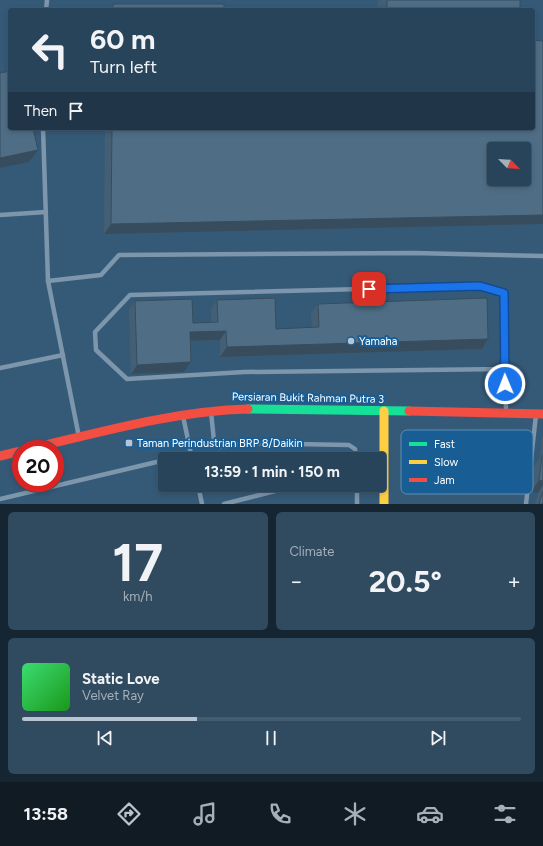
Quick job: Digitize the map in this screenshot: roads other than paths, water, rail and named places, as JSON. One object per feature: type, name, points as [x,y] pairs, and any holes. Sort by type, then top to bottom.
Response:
[{"type":"main road","name":"Persiaran Bukit Rahman Putra 3","points":[[64,441],[182,414],[210,410],[266,408],[539,414]]},
{"type":"main road","points":[[384,411],[384,504]]},
{"type":"main road","points":[[0,456],[12,453]]},
{"type":"lane","points":[[43,130],[48,281],[79,437]]},
{"type":"lane","points":[[0,215],[46,212]]},
{"type":"lane","points":[[48,281],[101,275],[119,255],[414,253],[543,256]]},
{"type":"lane","points":[[505,370],[244,372],[127,379],[96,350],[95,332],[130,295],[480,286],[504,293],[506,414]]},
{"type":"lane","points":[[0,368],[63,355]]},
{"type":"lane","points":[[210,410],[214,441],[220,447],[247,443],[349,445],[355,449],[355,452]]},
{"type":"lane","points":[[182,414],[191,452]]},
{"type":"lane","points":[[533,456],[539,414]]},
{"type":"lane","points":[[0,499],[158,462]]},
{"type":"lane","points":[[199,492],[202,504]]},
{"type":"lane","points":[[224,504],[271,492]]},
{"type":"lane","points":[[357,492],[358,504]]},
{"type":"lane","points":[[526,504],[527,494]]},
{"type":"place","name":"Yamaha","points":[[351,341]]},
{"type":"place","name":"Taman Perindustrian BRP 8/Daikin","points":[[129,443]]}]
